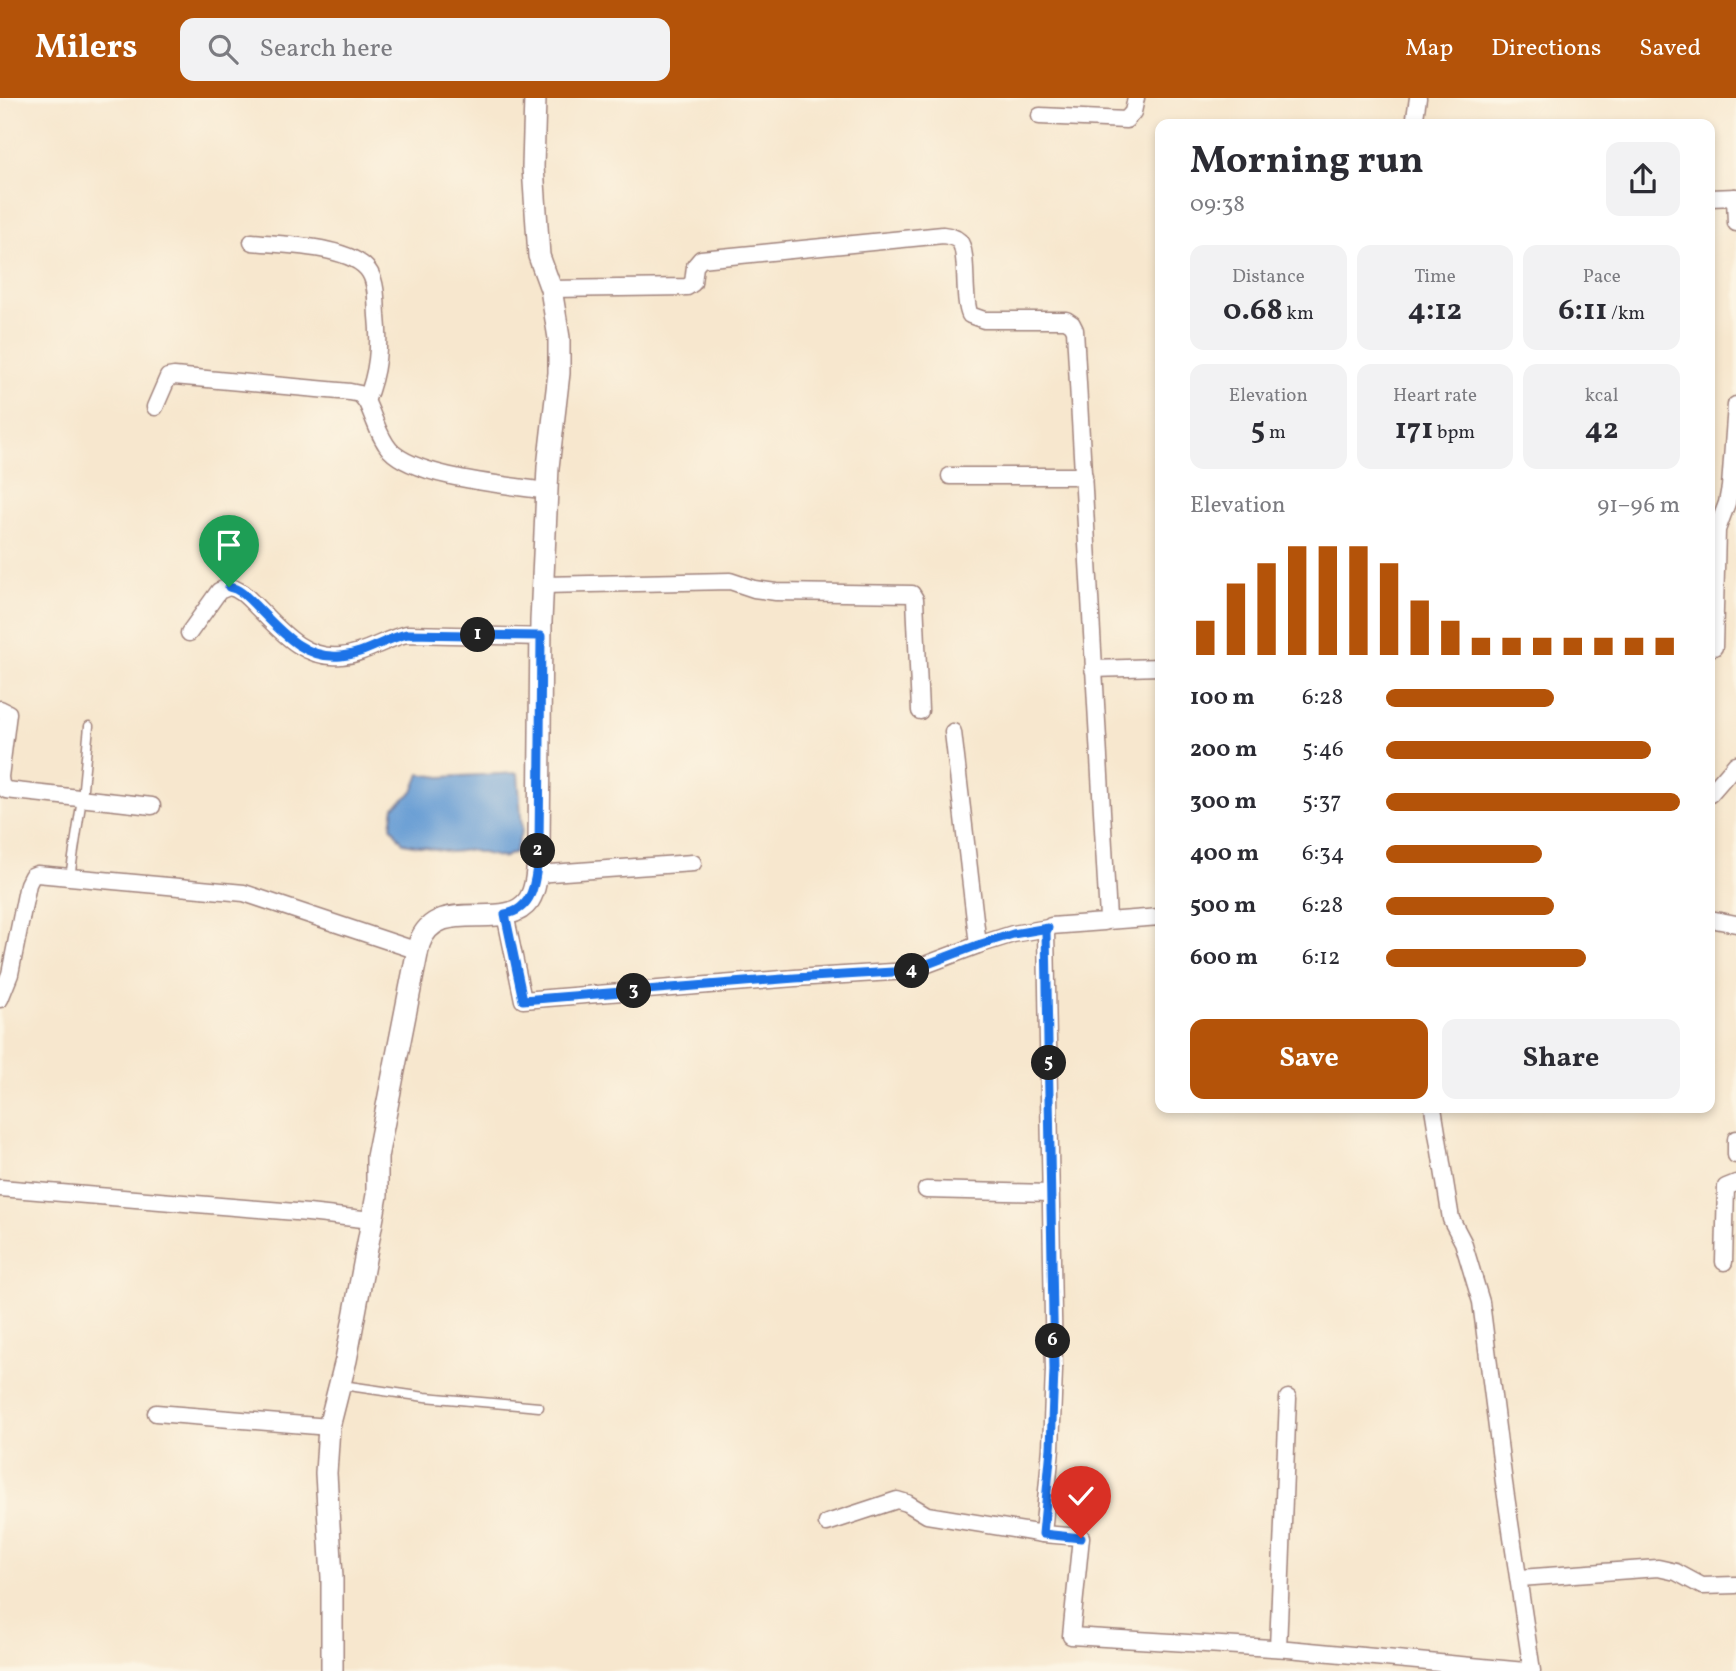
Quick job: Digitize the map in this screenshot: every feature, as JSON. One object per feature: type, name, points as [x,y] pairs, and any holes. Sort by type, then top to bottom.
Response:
[{"type":"main road","points":[[332,1671],[332,1578],[326,1473],[329,1427],[377,1195],[377,1157],[418,951],[424,932],[438,922],[465,915],[505,914],[520,908],[528,901],[536,874],[539,847],[541,636],[547,491],[559,373],[559,338],[551,289],[539,256],[533,167],[535,98]]},
{"type":"street","points":[[1040,116],[1126,120],[1133,113],[1136,98]]},
{"type":"street","points":[[1415,119],[1418,98]]},
{"type":"street","points":[[1715,198],[1735,197],[1736,223]]},
{"type":"street","points":[[551,289],[687,287],[694,283],[696,263],[709,258],[930,236],[955,238],[963,248],[966,303],[970,315],[984,320],[1066,320],[1072,324],[1075,330],[1107,921]]},
{"type":"street","points":[[252,242],[336,253],[354,260],[370,273],[375,287],[380,339],[378,365],[366,401]]},
{"type":"street","points":[[155,407],[167,377],[178,376],[360,394],[389,449],[404,461],[449,475],[547,491]]},
{"type":"street","points":[[1715,608],[1717,530],[1730,487],[1736,405]]},
{"type":"street","points":[[950,476],[1083,476]]},
{"type":"street","points":[[543,585],[730,581],[754,589],[776,592],[912,594],[915,600],[920,711]]},
{"type":"street","points":[[189,633],[219,591],[229,587],[239,590],[290,639],[307,651],[321,656],[339,657],[359,653],[392,637],[407,634],[541,636]]},
{"type":"street","points":[[1093,669],[1155,667]]},
{"type":"street","points":[[0,709],[8,713],[0,777],[1,785],[6,790],[152,806]]},
{"type":"street","points":[[954,732],[978,945]]},
{"type":"street","points":[[1715,788],[1736,764]]},
{"type":"street","points":[[536,874],[693,863]]},
{"type":"street","points":[[0,999],[10,974],[30,878],[37,874],[244,893],[418,951]]},
{"type":"street","points":[[505,914],[523,1000],[909,971],[1013,934],[1155,917]]},
{"type":"street","points":[[1715,920],[1736,924]]},
{"type":"street","points":[[1043,1534],[1051,1448],[1054,1370],[1048,928]]},
{"type":"street","points":[[1434,1113],[1451,1219],[1463,1242],[1481,1302],[1532,1671]]},
{"type":"street","points":[[1736,1139],[1736,1155]]},
{"type":"street","points":[[1724,1262],[1726,1187],[1736,1183]]},
{"type":"street","points":[[0,1188],[372,1220]]},
{"type":"street","points":[[926,1190],[1051,1193]]},
{"type":"street","points":[[1278,1648],[1288,1398]]},
{"type":"street","points":[[156,1413],[329,1427]]},
{"type":"street","points":[[827,1523],[897,1500],[927,1516],[1081,1538],[1071,1636],[1278,1648],[1525,1671]]},
{"type":"street","points":[[1520,1578],[1658,1568],[1676,1572],[1706,1587],[1736,1585]]},
{"type":"lane","points":[[70,877],[82,799],[89,726]]},
{"type":"lane","points":[[340,1384],[412,1395],[538,1407]]},
{"type":"water","points":[[518,773],[522,830],[515,852],[503,858],[469,850],[451,852],[403,843],[391,826],[394,807],[413,792],[420,774],[441,777]]},
{"type":"route","points":[[229,587],[239,590],[290,639],[307,651],[321,656],[339,657],[359,653],[392,637],[407,634],[541,636],[539,847],[536,874],[528,901],[512,913],[505,914],[523,1000],[909,971],[1013,934],[1048,928],[1054,1370],[1051,1448],[1043,1534],[1081,1538]]}]
